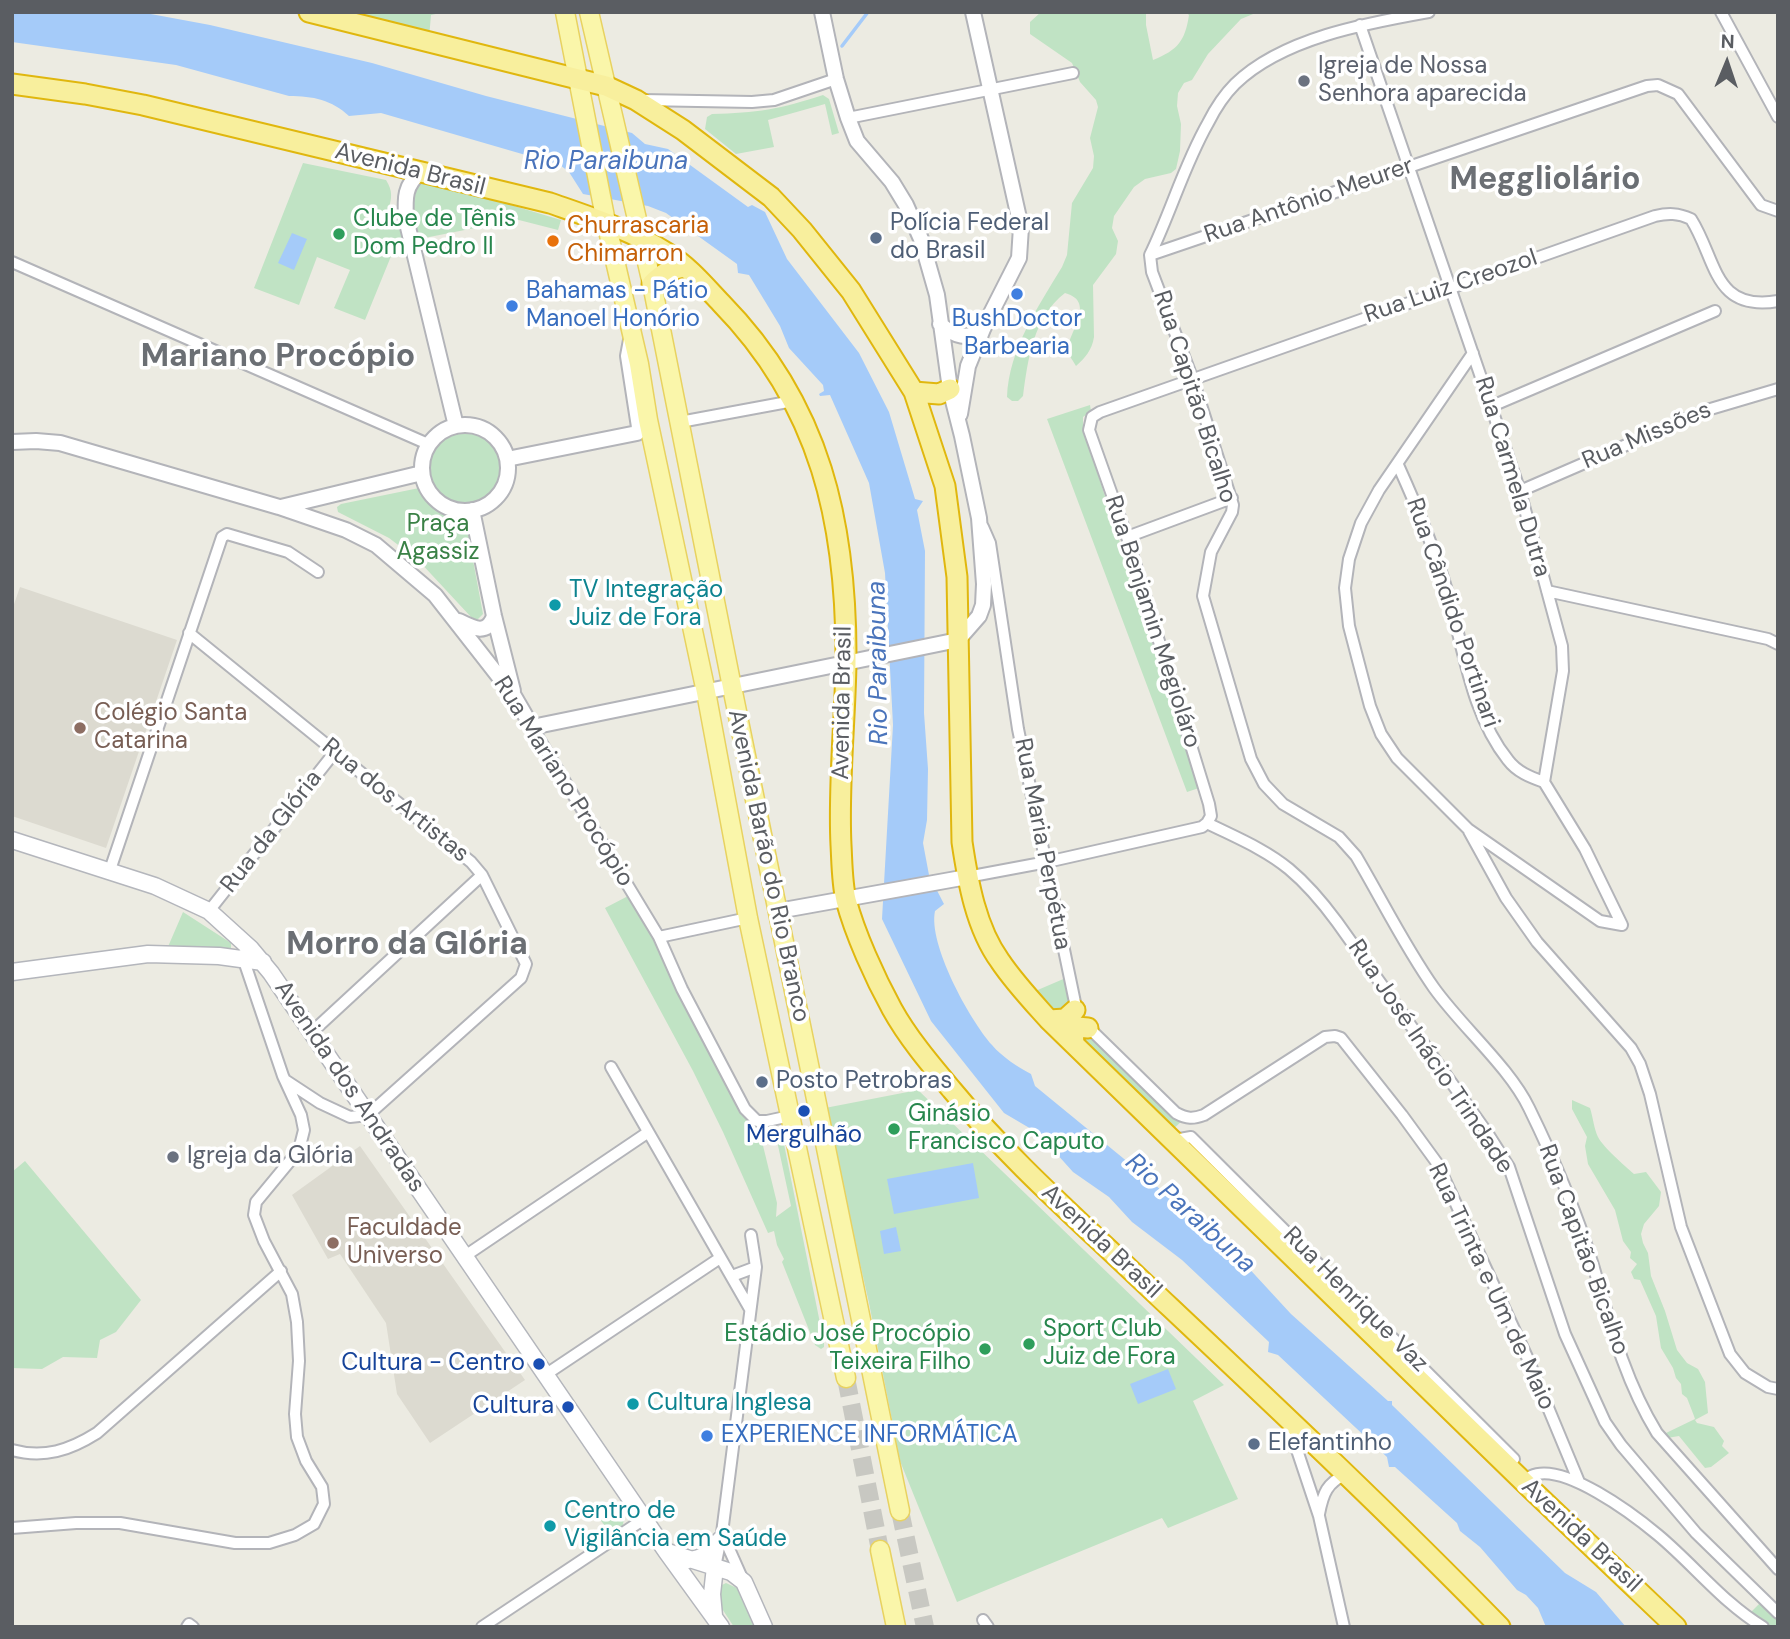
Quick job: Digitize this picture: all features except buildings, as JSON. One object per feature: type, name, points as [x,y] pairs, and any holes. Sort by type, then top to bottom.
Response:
[{"type":"highway","name":"Avenida Brasil","points":[[309,12],[580,88],[606,86],[636,100],[683,130],[771,197],[802,230],[851,291],[914,392],[945,486],[957,578],[950,642],[961,733],[959,878],[998,959],[1049,1020],[1078,1027],[1174,1140],[1531,1483],[1676,1627]]},
{"type":"highway","name":"Avenida Brasil","points":[[12,84],[143,105],[550,203],[638,230],[685,267],[739,322],[768,360],[793,401],[824,474],[836,520],[851,662],[840,822],[852,898],[869,958],[892,1009],[935,1070],[968,1110],[1034,1179],[1286,1416],[1500,1627]]},
{"type":"highway","points":[[652,284],[661,274],[685,267]]},
{"type":"highway","points":[[914,392],[939,394],[950,389]]},
{"type":"main road","points":[[565,13],[580,88]]},
{"type":"main road","points":[[589,13],[606,86]]},
{"type":"main road","name":"Avenida Barão do Rio Branco","points":[[606,86],[652,284],[900,1511]]},
{"type":"main road","name":"Avenida Barão do Rio Branco","points":[[580,88],[706,692],[748,918],[846,1378]]},
{"type":"main road","name":"Avenida dos Andradas","points":[[12,840],[155,886],[209,911],[237,935],[262,962],[666,1551],[717,1621]]},
{"type":"main road","points":[[12,972],[148,954],[177,953],[262,962]]},
{"type":"main road","points":[[687,1560],[711,1553],[721,1537]]},
{"type":"main road","points":[[880,1550],[896,1627]]},
{"type":"main road","points":[[666,1551],[687,1560],[731,1572],[744,1582],[764,1627]]},
{"type":"main road","points":[[715,1567],[712,1594],[717,1621]]},
{"type":"street","name":"Rua Maria Perpétua","points":[[822,12],[836,79],[857,141],[892,182],[906,205],[921,239],[937,295],[950,389],[979,518],[983,605],[979,616],[950,642]]},
{"type":"street","points":[[959,422],[968,366],[983,329],[1019,258],[1021,227],[973,12]]},
{"type":"street","points":[[1150,255],[1207,124],[1235,84],[1250,71],[1285,51],[1360,26],[1429,12]]},
{"type":"street","points":[[1721,12],[1778,117]]},
{"type":"street","name":"Rua Carmela Dutra","points":[[1360,26],[1520,491],[1562,646],[1563,671],[1544,782]]},
{"type":"street","points":[[848,118],[1073,73]]},
{"type":"street","points":[[636,100],[774,100],[836,79]]},
{"type":"street","name":"Rua Antônio Meurer","points":[[1150,255],[1647,86],[1658,85],[1678,94],[1761,205],[1778,211]]},
{"type":"street","points":[[421,172],[410,182],[406,191],[406,219],[456,426]]},
{"type":"street","name":"Rua Luiz Creozol","points":[[1089,423],[1100,412],[1451,286],[1668,213],[1691,219],[1728,291],[1747,302],[1778,301]]},
{"type":"street","name":"Rua Capitão Bicalho","points":[[1150,255],[1152,272],[1193,380],[1232,498],[1232,512],[1211,552],[1203,596],[1251,759],[1264,784],[1283,804],[1339,837],[1356,856],[1433,986],[1521,1094],[1569,1198],[1593,1265],[1611,1331],[1643,1409],[1657,1433],[1778,1569]]},
{"type":"street","points":[[12,262],[428,444]]},
{"type":"street","points":[[1492,406],[1715,311]]},
{"type":"street","points":[[940,324],[953,334],[964,337],[983,329]]},
{"type":"street","points":[[508,460],[637,433],[639,427],[628,356],[632,334]]},
{"type":"street","points":[[1473,353],[1378,491],[1361,523],[1349,559],[1345,588],[1349,626],[1370,706],[1381,734],[1397,758],[1468,829],[1600,921],[1622,925],[1585,849],[1544,782]]},
{"type":"street","points":[[946,365],[958,360],[968,366]]},
{"type":"street","name":"Rua Missões","points":[[1520,491],[1707,410],[1778,390]]},
{"type":"street","points":[[680,422],[793,401]]},
{"type":"street","name":"Rua Benjamin Megioláro","points":[[1089,423],[1089,430],[1128,537],[1209,804],[1211,816],[1208,823]]},
{"type":"street","points":[[467,425],[489,432],[498,439],[508,460],[507,479],[503,488],[490,502],[472,510],[457,510],[436,500],[427,488],[422,473],[428,444],[443,431],[456,426],[467,425]]},
{"type":"street","name":"Rua Mariano Procópio","points":[[12,442],[36,440],[60,443],[279,507],[346,530],[376,545],[397,561],[435,595],[457,620],[514,696],[659,937],[682,989],[745,1110],[757,1121],[790,1116]]},
{"type":"street","name":"Rua Cândido Portinari","points":[[1398,465],[1427,530],[1448,595],[1471,683],[1487,726],[1508,761],[1525,775],[1544,782]]},
{"type":"street","points":[[279,507],[422,473]]},
{"type":"street","points":[[334,494],[325,506],[325,511],[329,518],[346,530]]},
{"type":"street","points":[[1128,537],[1232,498]]},
{"type":"street","points":[[472,510],[514,696]]},
{"type":"street","name":"Rua Maria Perpétua","points":[[979,518],[990,543],[1002,637],[1018,729],[1047,862],[1078,1027]]},
{"type":"street","points":[[110,870],[222,537],[227,534],[288,552],[318,572]]},
{"type":"street","points":[[1547,591],[1768,639],[1778,644]]},
{"type":"street","points":[[457,620],[472,629],[482,629],[490,625],[494,616]]},
{"type":"street","name":"Rua dos Artistas","points":[[189,633],[334,753],[456,848],[482,875],[524,956],[526,964],[521,978],[368,1115]]},
{"type":"street","points":[[532,727],[950,642]]},
{"type":"street","name":"Rua da Glória","points":[[209,911],[334,753]]},
{"type":"street","points":[[778,911],[1047,862],[1202,827],[1208,823]]},
{"type":"street","name":"Rua José Inácio Trindade","points":[[1208,823],[1263,852],[1290,870],[1320,900],[1337,922],[1509,1167],[1565,1334],[1605,1422],[1621,1445],[1696,1533],[1778,1613]]},
{"type":"street","points":[[1468,829],[1506,898],[1537,942],[1636,1056],[1650,1094],[1681,1227],[1730,1354],[1745,1373],[1773,1388]]},
{"type":"street","points":[[312,1032],[482,875]]},
{"type":"street","points":[[659,937],[748,918]]},
{"type":"street","points":[[12,1528],[120,1523],[235,1543],[269,1543],[295,1535],[314,1524],[324,1504],[322,1487],[306,1461],[297,1437],[295,1414],[299,1361],[292,1294],[264,1241],[254,1215],[256,1202],[299,1150],[304,1130],[237,935]]},
{"type":"street","name":"Rua Trinta e Um de Maio","points":[[1078,1027],[1176,1113],[1194,1119],[1325,1037],[1341,1038],[1437,1163],[1527,1357],[1579,1482]]},
{"type":"street","points":[[611,1067],[750,1309]]},
{"type":"street","points":[[285,1080],[320,1103],[350,1117],[368,1115]]},
{"type":"street","points":[[465,1256],[647,1133]]},
{"type":"street","points":[[715,1567],[757,1267],[751,1236]]},
{"type":"street","points":[[545,1375],[720,1258]]},
{"type":"street","points":[[732,1276],[757,1267]]},
{"type":"street","points":[[12,1450],[49,1453],[74,1447],[97,1433],[281,1270]]},
{"type":"street","points":[[1286,1416],[1318,1516],[1341,1626]]},
{"type":"street","points":[[1531,1483],[1539,1472],[1560,1475],[1579,1482],[1657,1535],[1730,1604],[1763,1627]]},
{"type":"street","points":[[1318,1516],[1323,1493],[1332,1482],[1346,1474]]},
{"type":"street","points":[[482,1627],[644,1519]]},
{"type":"street","points":[[721,1537],[744,1582]]},
{"type":"street","points":[[187,1627],[189,1624],[193,1627]]},
{"type":"shaded area","name":"Colégio Santa Catarina","points":[[20,587],[177,640],[106,848],[12,816],[12,610]]},
{"type":"shaded area","points":[[360,1146],[525,1380],[430,1443],[397,1394],[386,1323],[340,1254],[328,1259],[292,1195]]},
{"type":"green space","points":[[314,12],[445,12],[431,15],[429,38]]},
{"type":"green space","points":[[1041,12],[1146,12],[1153,60],[1179,44],[1189,15],[1186,12],[1258,12],[1241,19],[1208,54],[1192,80],[1184,83],[1178,93],[1177,106],[1181,124],[1176,169],[1171,173],[1145,179],[1134,187],[1114,216],[1112,228],[1118,241],[1116,254],[1093,285],[1094,337],[1088,353],[1076,366],[1068,351],[1080,311],[1075,297],[1065,293],[1054,303],[1039,327],[1030,354],[1023,396],[1018,401],[1012,401],[1007,397],[1013,362],[1026,329],[1067,255],[1072,203],[1093,168],[1094,156],[1090,138],[1098,107],[1096,100],[1080,82],[1072,63],[1030,34],[1030,22]]},
{"type":"green space","points":[[823,95],[829,99],[839,133],[832,135],[825,104],[768,120],[774,147],[736,154],[705,129],[707,117],[712,114],[768,109]]},
{"type":"green space","name":"Clube de Tênis Dom Pedro II","points":[[303,163],[386,180],[390,188],[388,211],[397,217],[405,242],[396,244],[365,320],[334,308],[350,270],[317,257],[299,305],[254,288]]},
{"type":"green space","points":[[421,178],[561,220],[558,230],[515,219],[414,240],[410,186]]},
{"type":"green space","points":[[1090,405],[1091,411],[1083,417],[1083,428],[1199,788],[1187,792],[1047,419]]},
{"type":"green space","name":"Praça Agassiz","points":[[473,422],[491,431],[504,443],[512,457],[513,472],[510,486],[501,499],[487,509],[467,514],[465,517],[483,614],[477,620],[471,617],[418,560],[389,538],[338,512],[337,507],[424,487],[436,502],[422,475],[426,450],[443,431]]},
{"type":"green space","points":[[632,894],[757,1121],[777,1203],[776,1217],[791,1206],[777,1141],[783,1139],[824,1343],[821,1349],[815,1345],[782,1262],[784,1259],[774,1231],[768,1233],[693,1071],[605,908]]},
{"type":"green space","points":[[183,912],[231,943],[231,949],[167,949]]},
{"type":"green space","points":[[1068,977],[1075,1010],[1065,1019],[1026,995]]},
{"type":"green space","points":[[1088,1028],[1185,1118],[1168,1134],[1073,1031]]},
{"type":"green space","name":"Sport Club Juiz de Fora","points":[[918,1090],[1224,1385],[1193,1401],[1238,1499],[1168,1528],[1162,1518],[957,1602],[900,1461],[869,1303],[825,1108]]},
{"type":"green space","points":[[1572,1100],[1590,1108],[1598,1137],[1609,1151],[1634,1174],[1646,1172],[1661,1192],[1659,1206],[1644,1224],[1641,1234],[1648,1253],[1651,1276],[1677,1350],[1687,1363],[1698,1369],[1705,1382],[1708,1413],[1695,1420],[1697,1423],[1714,1427],[1724,1441],[1722,1446],[1729,1453],[1711,1467],[1705,1468],[1679,1436],[1665,1436],[1666,1433],[1695,1419],[1687,1398],[1682,1394],[1681,1384],[1661,1348],[1656,1316],[1640,1280],[1634,1279],[1631,1272],[1637,1264],[1630,1258],[1631,1252],[1623,1241],[1615,1210],[1588,1164],[1585,1146],[1587,1137],[1572,1109]]},
{"type":"green space","points":[[25,1161],[141,1300],[116,1332],[100,1340],[97,1358],[63,1357],[42,1369],[12,1368],[12,1172]]},
{"type":"green space","points":[[615,1509],[624,1517],[623,1525],[611,1534],[593,1510]]},
{"type":"green space","points":[[726,1583],[737,1588],[754,1627],[734,1627],[717,1601],[720,1586]]},
{"type":"green space","points":[[1763,1600],[1778,1616],[1778,1627],[1769,1627],[1749,1614]]},
{"type":"water","name":"Rio Paraibuna","points":[[12,12],[140,12],[210,25],[372,63],[486,96],[632,133],[645,144],[668,149],[748,207],[752,205],[765,212],[787,259],[859,353],[889,412],[915,499],[923,501],[917,510],[925,551],[924,713],[928,769],[927,820],[923,843],[929,875],[944,904],[935,911],[934,925],[938,942],[952,981],[972,1018],[996,1049],[1031,1074],[1035,1086],[1151,1181],[1244,1263],[1291,1314],[1388,1401],[1392,1401],[1392,1405],[1565,1573],[1596,1592],[1626,1627],[1546,1627],[1538,1608],[1517,1590],[1480,1547],[1460,1531],[1457,1523],[1395,1467],[1389,1467],[1387,1457],[1278,1355],[1268,1352],[1269,1342],[1182,1260],[1132,1222],[1109,1197],[1073,1172],[1038,1133],[1004,1113],[931,1021],[882,919],[893,725],[885,573],[869,483],[830,395],[820,396],[824,391],[823,385],[789,348],[780,326],[749,275],[738,273],[737,264],[666,213],[648,206],[583,194],[569,172],[560,165],[381,113],[349,116],[322,100],[289,96],[176,65],[12,42]]},
{"type":"water","points":[[292,233],[307,239],[294,270],[278,263]]},
{"type":"water","points":[[973,1163],[979,1198],[894,1214],[887,1179]]},
{"type":"water","points":[[896,1227],[901,1251],[884,1254],[880,1231]]},
{"type":"water","points":[[1168,1369],[1176,1389],[1138,1404],[1130,1384]]},
{"type":"waterway","points":[[842,46],[868,12]]},
{"type":"tunnel","points":[[846,1378],[880,1550]]},
{"type":"tunnel","points":[[900,1511],[925,1627]]},
{"type":"place","name":"Igreja de Nossa Senhora aparecida","points":[[1304,81]]},
{"type":"place","name":"Clube de Tênis Dom Pedro II","points":[[339,234]]},
{"type":"place","name":"Polícia Federal do Brasil","points":[[876,238]]},
{"type":"place","name":"Churrascaria Chimarron","points":[[553,241]]},
{"type":"place","name":"BushDoctor Barbearia","points":[[1017,294]]},
{"type":"place","name":"Bahamas - Pátio Manoel Honório","points":[[512,306]]},
{"type":"place","name":"TV Integração Juiz de Fora","points":[[555,605]]},
{"type":"place","name":"Colégio Santa Catarina","points":[[80,728]]},
{"type":"place","name":"Posto Petrobras","points":[[762,1082]]},
{"type":"place","name":"Mergulhão","points":[[804,1111]]},
{"type":"place","name":"Ginásio Francisco Caputo","points":[[894,1129]]},
{"type":"place","name":"Igreja da Glória","points":[[173,1157]]},
{"type":"place","name":"Faculdade Universo","points":[[333,1243]]},
{"type":"place","name":"Sport Club Juiz de Fora","points":[[1029,1344]]},
{"type":"place","name":"Estádio José Procópio Teixeira Filho","points":[[985,1349]]},
{"type":"place","name":"Cultura - Centro","points":[[539,1364]]},
{"type":"place","name":"Cultura Inglesa","points":[[633,1404]]},
{"type":"place","name":"Cultura","points":[[568,1407]]},
{"type":"place","name":"EXPERIENCE INFORMÁTICA","points":[[707,1436]]},
{"type":"place","name":"Elefantinho","points":[[1254,1444]]},
{"type":"place","name":"Centro de Vigilância em Saúde","points":[[550,1526]]},
{"type":"district","name":"Meggliolário","points":[[1545,181]]},
{"type":"district","name":"Mariano Procópio","points":[[278,358]]},
{"type":"district","name":"Morro da Glória","points":[[407,946]]}]
